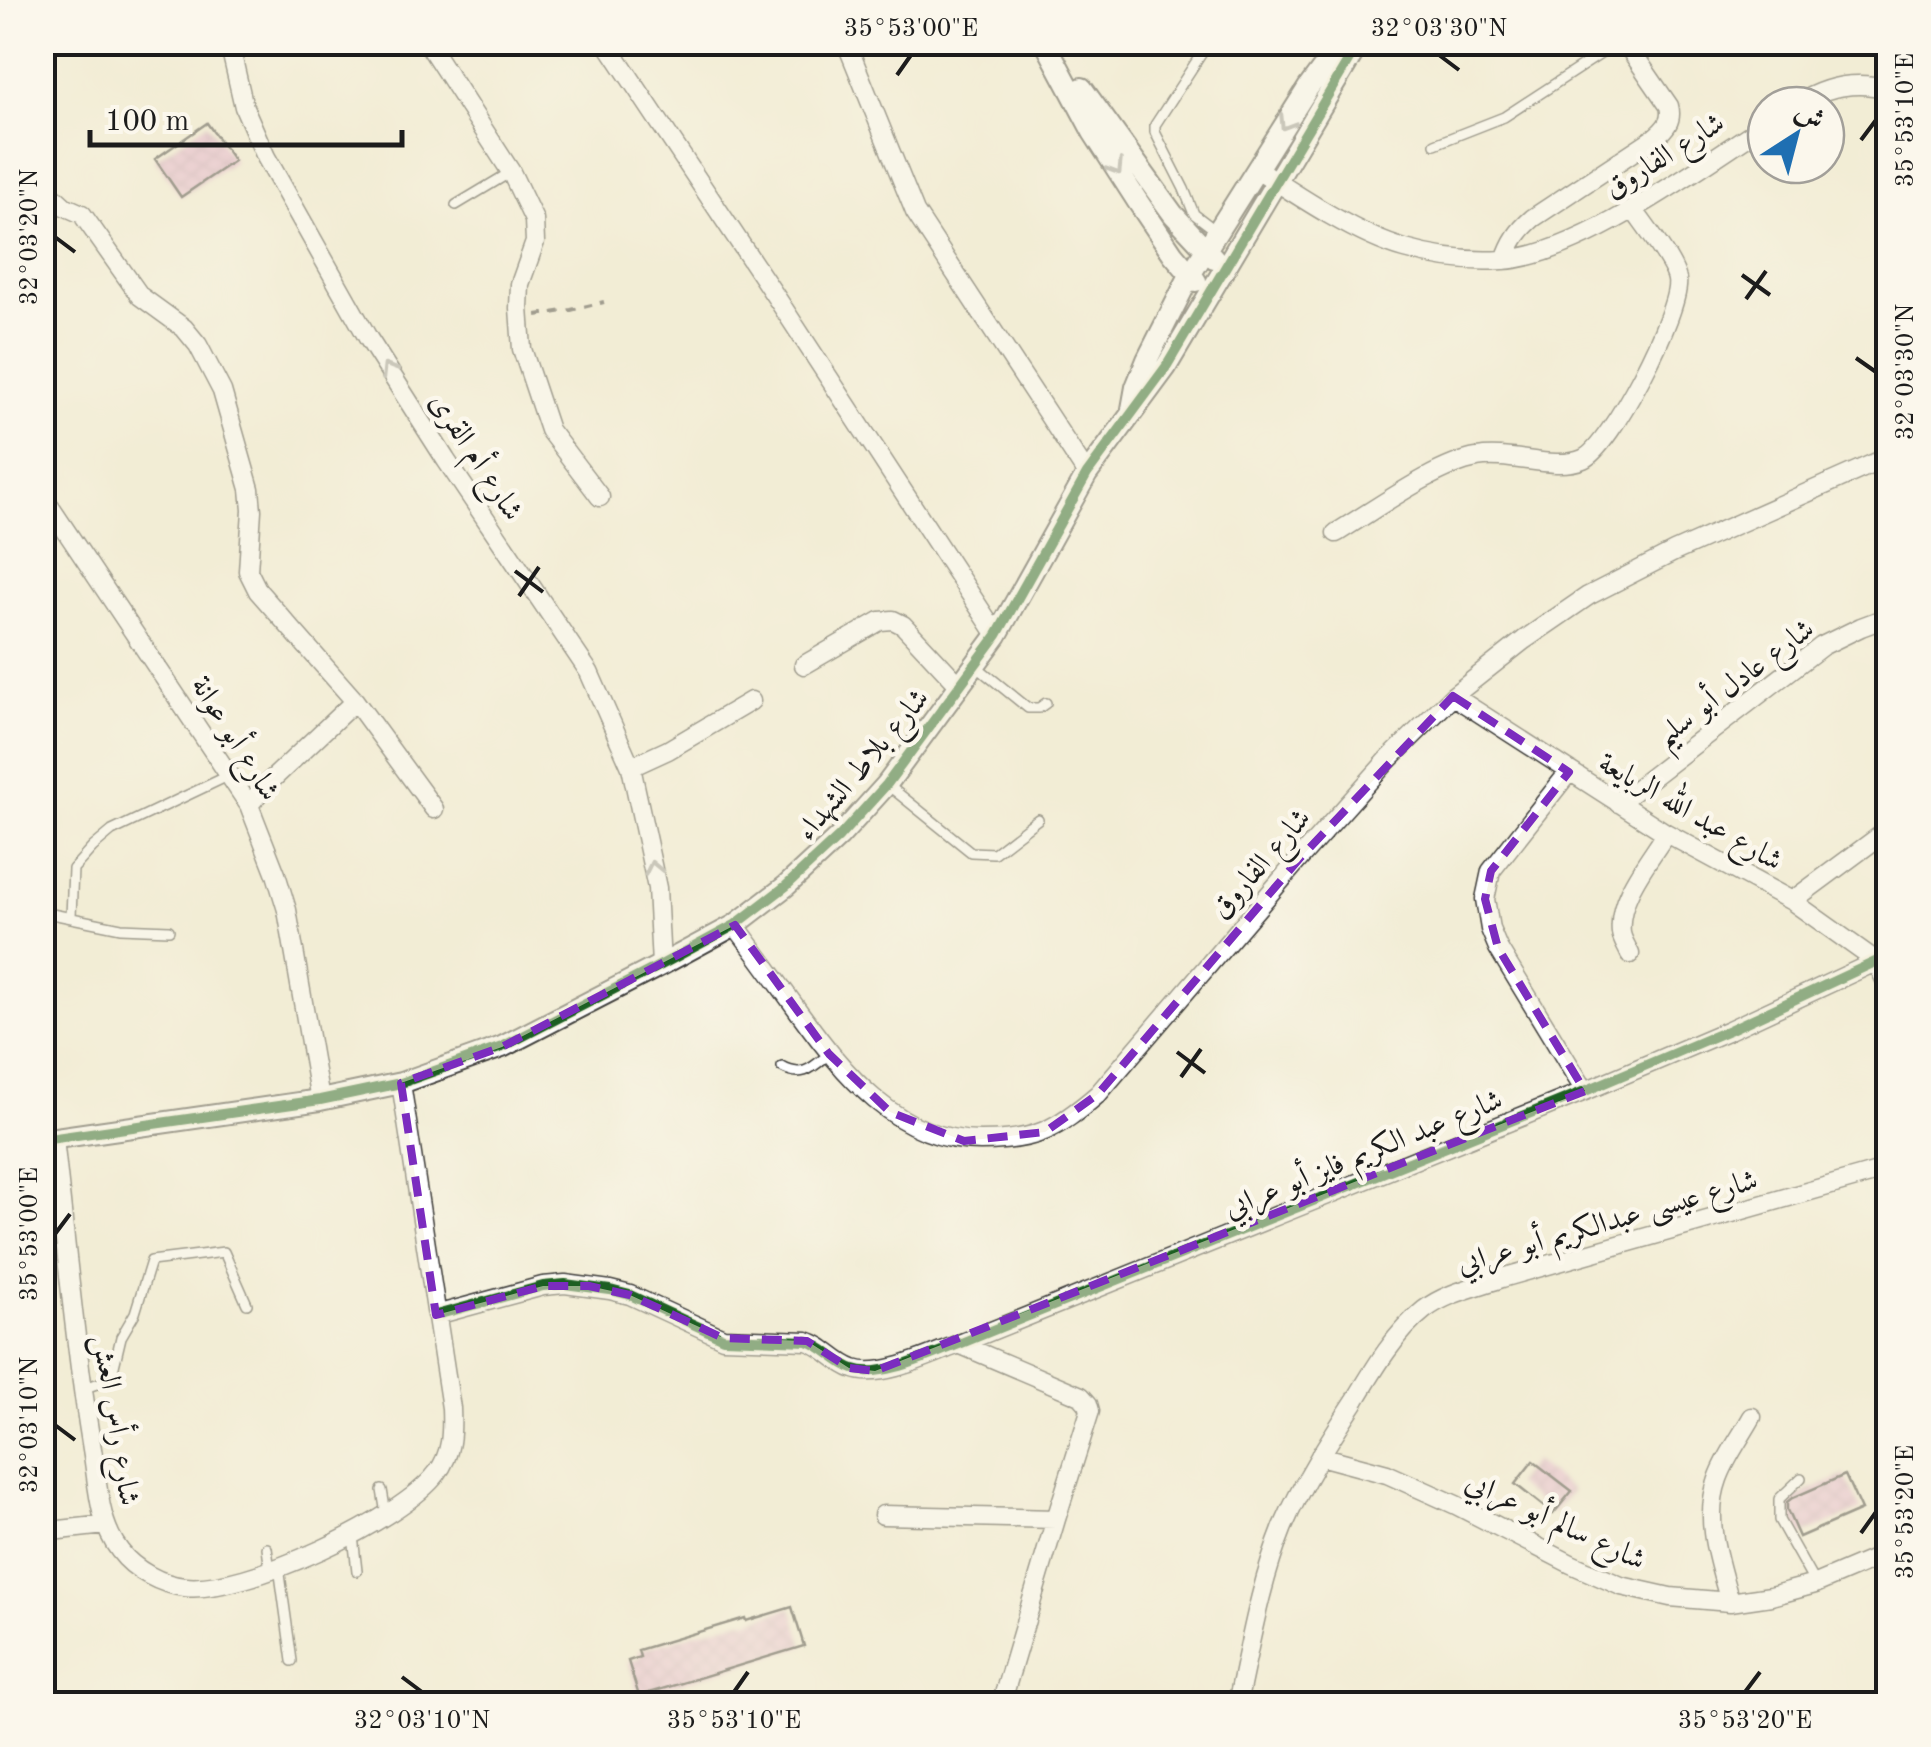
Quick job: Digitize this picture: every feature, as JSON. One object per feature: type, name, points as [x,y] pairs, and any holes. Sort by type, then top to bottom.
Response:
[{"type":"street","name":"شارع أم القرى","points":[[229,42],[244,107],[275,173],[368,338],[589,672],[631,767],[657,888],[661,965]]},
{"type":"street","points":[[427,42],[512,172],[534,220],[534,242],[520,284],[522,349],[549,430],[600,497]]},
{"type":"street","points":[[606,42],[997,635]]},
{"type":"street","points":[[846,42],[915,212],[1087,474]]},
{"type":"street","name":"شارع بلاط الشهداء","points":[[1132,410],[1147,360],[1190,275],[1308,88],[1342,42]]},
{"type":"street","name":"شارع بلاط الشهداء","points":[[48,1140],[320,1100],[401,1083],[502,1046],[661,965],[736,925],[786,886],[839,838],[886,784],[997,635],[1087,474],[1166,367],[1353,54],[1356,42]]},
{"type":"street","points":[[1506,260],[1511,242],[1532,218],[1668,125],[1669,106],[1622,42]]},
{"type":"street","points":[[1048,48],[1173,214],[1225,267]]},
{"type":"street","points":[[1048,48],[1102,146],[1146,215],[1190,275],[1209,293]]},
{"type":"street","points":[[1839,85],[1867,83],[1888,88]]},
{"type":"street","name":"شارع الفاروق","points":[[1257,169],[1347,224],[1403,248],[1451,258],[1506,260],[1546,251],[1591,232],[1746,137]]},
{"type":"street","points":[[42,186],[64,206],[82,214],[140,296],[184,328],[198,345],[222,391],[250,489],[248,571],[258,591],[355,701],[434,809]]},
{"type":"street","points":[[1336,532],[1446,466],[1475,458],[1507,456],[1574,462],[1596,450],[1620,416],[1653,351],[1677,288],[1675,272],[1633,208]]},
{"type":"street","name":"شارع الفاروق","points":[[736,925],[829,1054],[858,1085],[895,1104],[925,1131],[964,1140],[1012,1140],[1045,1132],[1098,1094],[1276,885],[1387,761],[1453,696],[1588,596],[1674,552],[1888,457]]},
{"type":"street","name":"شارع أبو عوانة","points":[[42,495],[50,521],[249,805],[287,910],[320,1100]]},
{"type":"street","name":"شارع عادل أبو سليم","points":[[1618,803],[1822,646],[1888,618]]},
{"type":"street","points":[[804,665],[880,621],[893,620],[903,625],[960,686]]},
{"type":"street","name":"شارع عبد الله الربايعة","points":[[1453,696],[1666,833],[1792,901],[1858,950],[1882,958],[1888,986]]},
{"type":"street","points":[[249,805],[355,701]]},
{"type":"street","points":[[631,767],[751,701]]},
{"type":"street","points":[[1569,772],[1491,871],[1484,898],[1498,948],[1585,1091]]},
{"type":"street","points":[[1792,901],[1888,830]]},
{"type":"street","points":[[1630,954],[1621,936],[1622,916],[1630,891],[1666,833]]},
{"type":"street","name":"شارع عبد الكريم فايز أبو عرابي","points":[[436,1315],[543,1286],[589,1286],[630,1295],[724,1338],[780,1339],[819,1345],[849,1368],[876,1371],[960,1344],[1585,1091],[1729,1030],[1882,958]]},
{"type":"street","name":"شارع رأس العش","points":[[48,1140],[105,1525],[120,1552],[137,1568],[162,1581],[186,1587],[218,1585],[274,1569],[353,1536],[424,1488],[446,1458],[452,1437],[451,1408],[401,1083]]},
{"type":"street","name":"شارع عيسى عبدالكريم أبو عرابي","points":[[1237,1704],[1264,1580],[1284,1526],[1320,1456],[1362,1389],[1402,1331],[1426,1308],[1452,1294],[1888,1169]]},
{"type":"street","points":[[960,1344],[1081,1396],[1090,1411],[1001,1704]]},
{"type":"street","points":[[1730,1602],[1712,1534],[1712,1504],[1718,1478],[1752,1418]]},
{"type":"street","name":"شارع سالم أبو عرابي","points":[[1320,1456],[1387,1474],[1621,1586],[1670,1597],[1730,1602],[1772,1596],[1814,1584],[1888,1553]]},
{"type":"street","points":[[883,1515],[1056,1519]]},
{"type":"street","points":[[42,1532],[105,1525]]},
{"type":"lane","points":[[1210,42],[1154,125],[1194,214],[1217,232]]},
{"type":"lane","points":[[1435,144],[1504,117],[1622,42]]},
{"type":"lane","points":[[456,204],[512,172]]},
{"type":"lane","points":[[976,666],[1028,708],[1046,703]]},
{"type":"lane","points":[[71,916],[73,869],[93,847],[112,831],[230,776]]},
{"type":"lane","points":[[886,784],[971,852],[994,853],[1038,820]]},
{"type":"lane","points":[[42,912],[121,928],[169,930]]},
{"type":"lane","points":[[782,1067],[802,1073],[829,1054]]},
{"type":"lane","points":[[82,1389],[111,1379],[121,1338],[135,1313],[151,1262],[224,1252],[247,1304]]},
{"type":"lane","points":[[1801,1478],[1779,1499],[1779,1520],[1814,1584]]},
{"type":"lane","points":[[382,1490],[386,1514]]},
{"type":"lane","points":[[353,1536],[357,1572]]},
{"type":"lane","points":[[267,1548],[292,1661]]},
{"type":"path","points":[[519,308],[537,315],[604,302]]},
{"type":"highlighted area","points":[[1453,696],[1569,772],[1491,871],[1485,899],[1498,948],[1585,1091],[875,1371],[849,1368],[807,1341],[723,1338],[630,1295],[589,1286],[543,1286],[436,1315],[401,1083],[502,1047],[735,925],[829,1054],[890,1112],[964,1141],[1045,1132],[1098,1094],[1301,857]]},
{"type":"building","points":[[207,123],[234,161],[181,197],[155,159]]},
{"type":"building","points":[[1533,1461],[1572,1491],[1553,1514],[1515,1484]]},
{"type":"building","points":[[1845,1475],[1861,1510],[1799,1537],[1787,1502]]},
{"type":"building","points":[[792,1607],[804,1646],[639,1696],[628,1661],[640,1657],[638,1650]]},
{"type":"cycle path","points":[[42,1140],[320,1100],[401,1083],[502,1047],[735,925],[786,886],[839,837],[887,784],[997,635],[1087,474],[1166,367],[1356,42]]},
{"type":"cycle path","points":[[436,1315],[543,1286],[565,1284],[630,1295],[723,1338],[807,1341],[854,1369],[892,1368],[1585,1091],[1888,956]]}]
